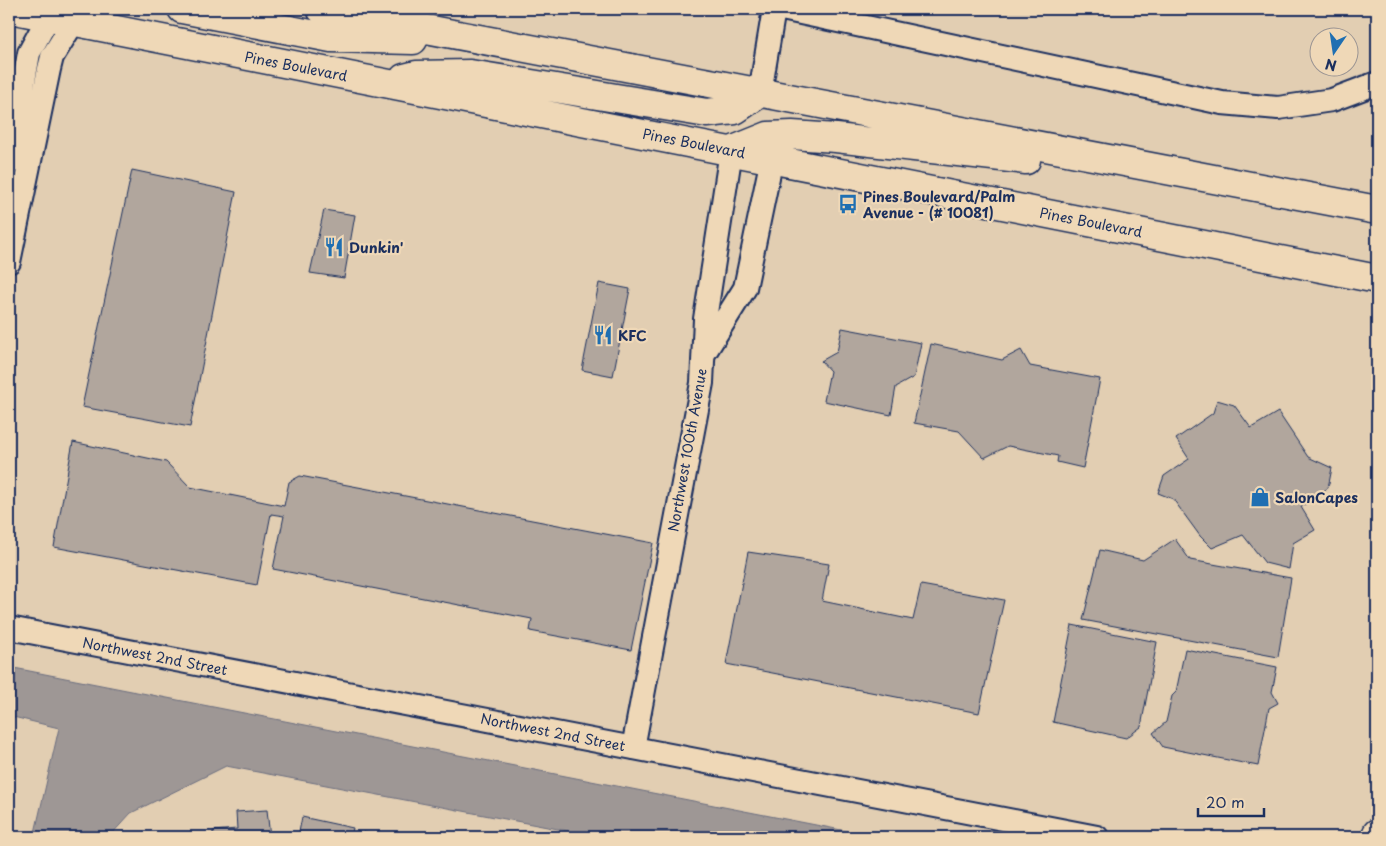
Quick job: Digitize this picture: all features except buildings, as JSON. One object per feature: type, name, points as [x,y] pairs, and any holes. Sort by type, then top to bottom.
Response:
[{"type":"main road","name":"Pines Boulevard","points":[[10,9],[60,15],[383,83],[772,158],[1377,279]]},
{"type":"main road","points":[[182,9],[331,38],[492,42]]},
{"type":"main road","points":[[321,9],[1377,210]]},
{"type":"main road","points":[[383,83],[416,75],[470,74],[707,113],[735,110],[760,93]]},
{"type":"main road","points":[[731,151],[768,136],[792,135],[836,138],[1038,161],[1102,158]]},
{"type":"main road","points":[[1376,837],[1377,833]]},
{"type":"street","points":[[760,93],[774,9]]},
{"type":"street","points":[[782,9],[1222,103],[1278,108],[1332,100],[1377,83]]},
{"type":"street","points":[[9,162],[29,53],[60,15]]},
{"type":"street","points":[[9,262],[60,15]]},
{"type":"street","name":"Northwest 100th Avenue","points":[[633,748],[702,383],[705,319],[731,151]]},
{"type":"street","points":[[704,355],[745,288],[772,158]]},
{"type":"street","name":"Northwest 2nd Street","points":[[9,628],[1097,837]]},
{"type":"shaded area","points":[[9,667],[877,837],[600,837],[226,766],[131,813],[109,837],[34,837],[59,728],[9,716]]},
{"type":"place","name":"Pines Boulevard/Palm Avenue - (# 10081)","points":[[848,204]]},
{"type":"place","name":"Dunkin'","points":[[334,247]]},
{"type":"place","name":"KFC","points":[[603,335]]},
{"type":"place","name":"SalonCapes","points":[[1260,497]]}]
